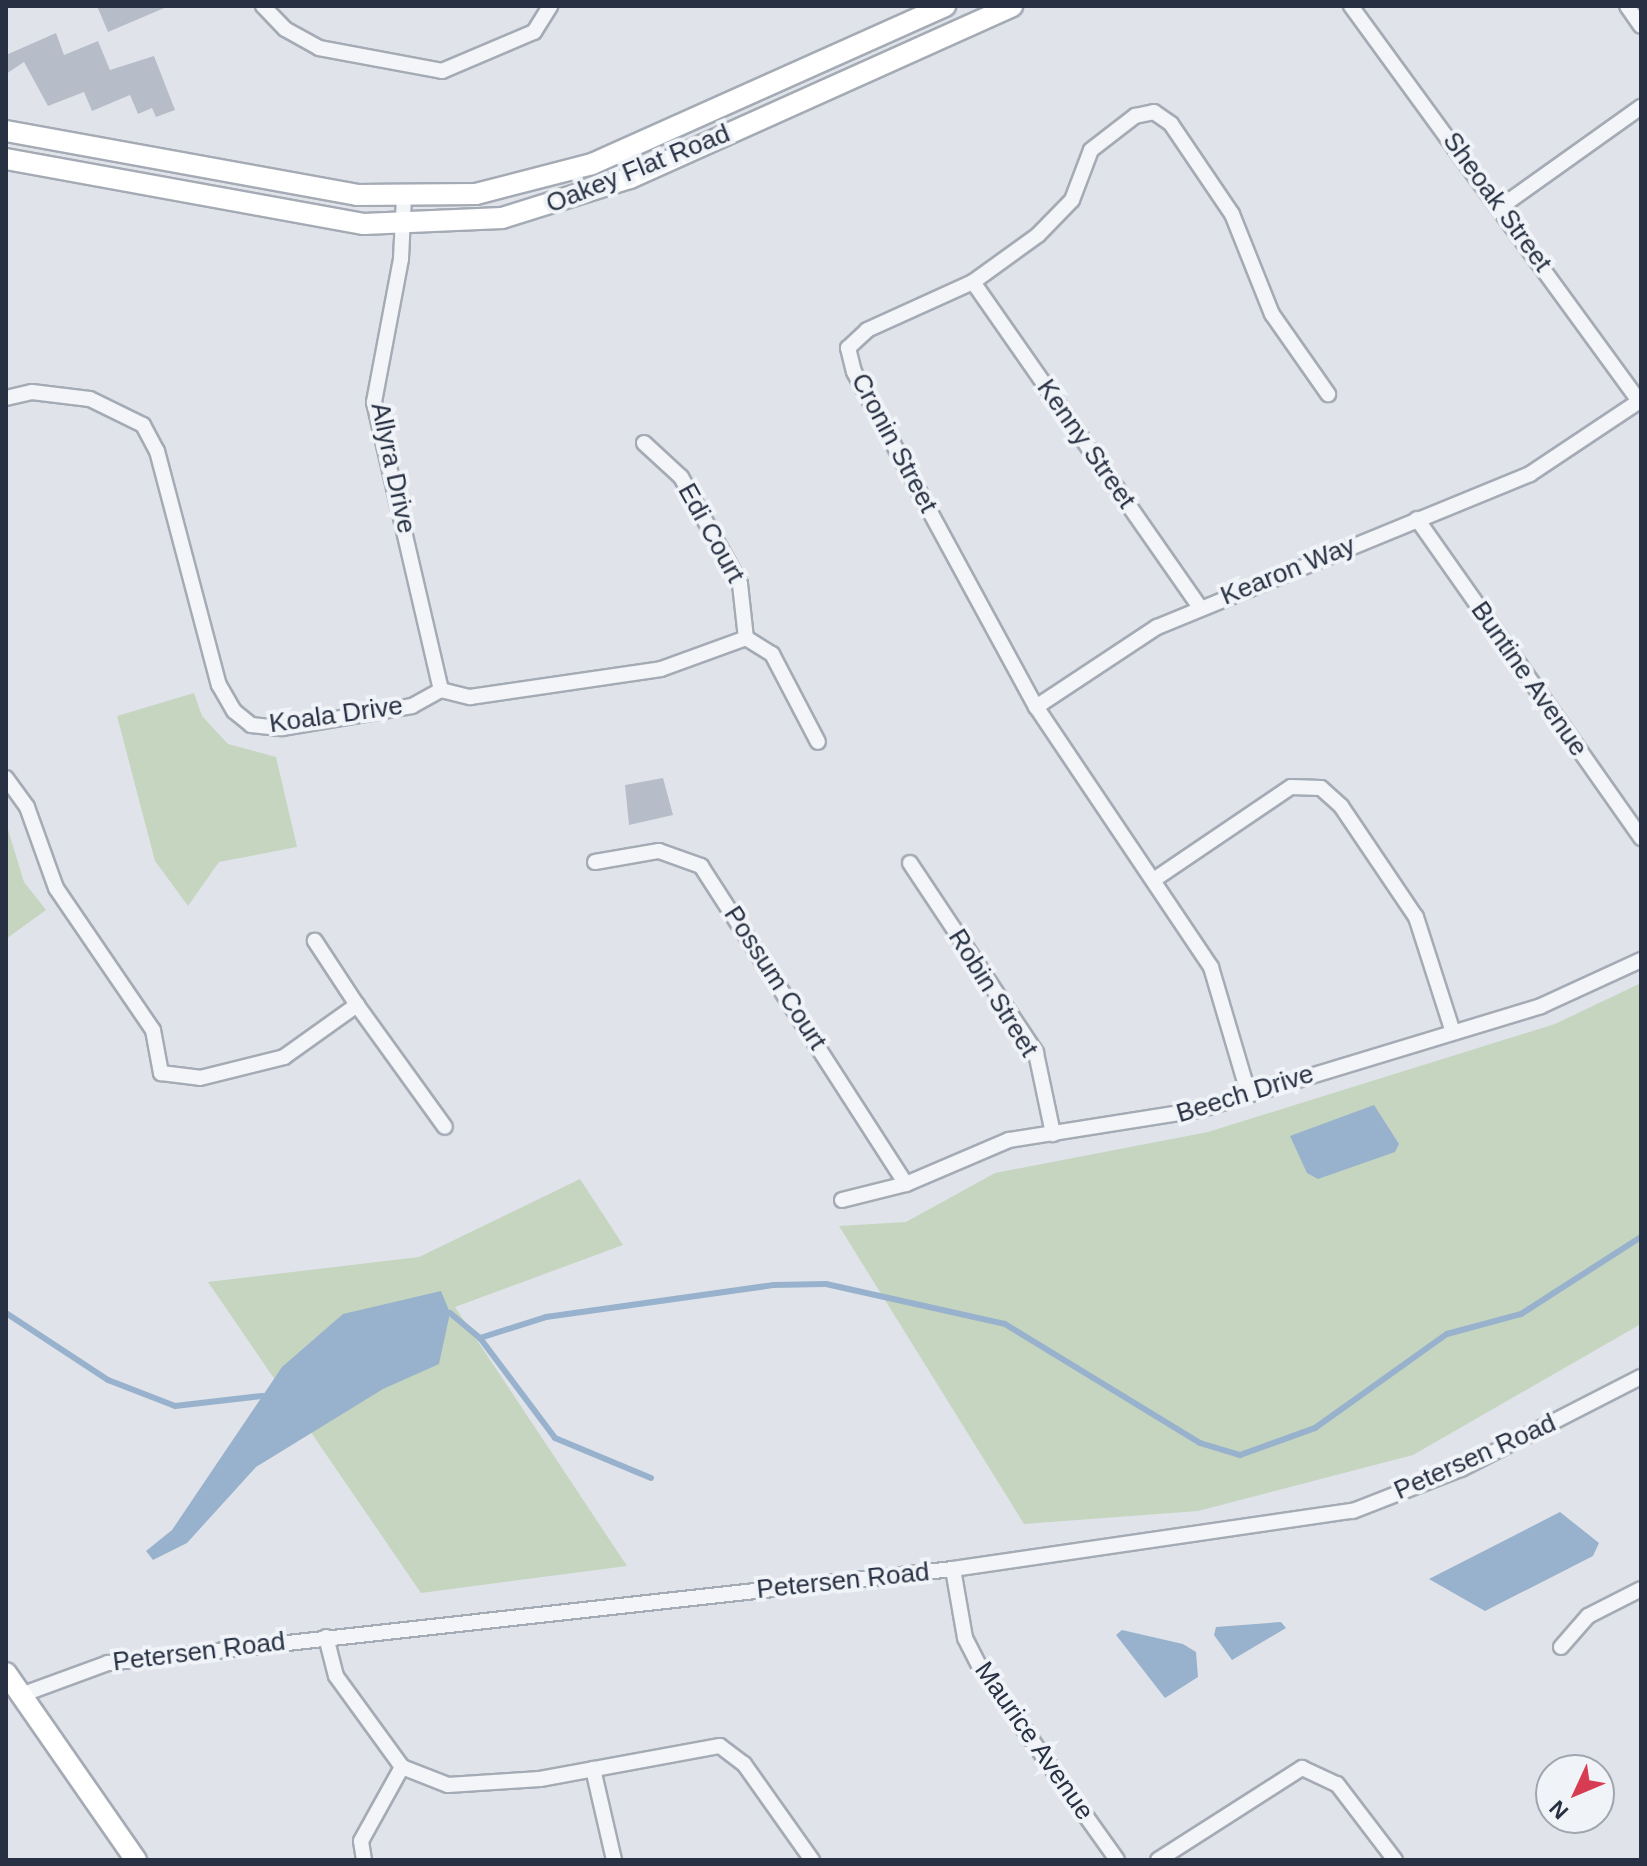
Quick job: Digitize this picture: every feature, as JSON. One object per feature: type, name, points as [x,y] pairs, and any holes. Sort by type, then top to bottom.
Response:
[{"type":"main road","name":"Oakey Flat Road","points":[[6,131],[317,189],[404,197],[476,194],[580,169],[945,6]]},
{"type":"main road","name":"Oakey Flat Road","points":[[6,159],[336,220],[403,226],[502,218],[591,194],[1012,6]]},
{"type":"main road","points":[[6,1673],[136,1860]]},
{"type":"street","points":[[263,6],[285,29],[319,48],[442,71],[534,32],[550,6]]},
{"type":"street","name":"Sheoak Street","points":[[1351,6],[1502,206],[1640,400]]},
{"type":"street","points":[[1627,6],[1641,26]]},
{"type":"street","points":[[1502,206],[1641,107]]},
{"type":"street","name":"Cronin Street","points":[[1248,1092],[1211,967],[1155,879],[1036,707],[854,372],[848,348],[867,330],[973,282],[1038,235],[1072,200],[1091,150],[1135,116],[1154,112],[1171,124],[1232,214],[1272,314],[1328,394]]},
{"type":"street","name":"Allyra Drive","points":[[404,197],[403,226],[374,402],[441,690]]},
{"type":"street","name":"Kenny Street","points":[[973,282],[1199,606]]},
{"type":"street","name":"Koala Drive","points":[[6,398],[32,392],[90,399],[143,425],[157,451],[219,685],[244,721],[262,728],[305,725],[412,706],[441,690]]},
{"type":"street","name":"Kearon Way","points":[[1036,707],[1199,606],[1554,463],[1640,400]]},
{"type":"street","name":"Edi Court","points":[[644,443],[681,477],[740,584],[746,638]]},
{"type":"street","name":"Buntine Avenue","points":[[1417,519],[1641,838]]},
{"type":"street","points":[[441,690],[470,697],[661,669],[746,638],[772,654],[818,742]]},
{"type":"street","points":[[6,778],[27,807],[56,888],[153,1030],[161,1073],[200,1078],[284,1057],[357,1005]]},
{"type":"street","points":[[1155,879],[1291,787],[1321,788],[1341,806],[1416,917],[1453,1032]]},
{"type":"street","name":"Possum Court","points":[[595,862],[659,851],[701,866],[906,1184]]},
{"type":"street","name":"Robin Street","points":[[910,863],[1036,1053],[1053,1134]]},
{"type":"street","points":[[315,941],[445,1127]]},
{"type":"street","name":"Beech Drive","points":[[842,1200],[906,1184],[1009,1140],[1157,1120],[1541,1006],[1641,960]]},
{"type":"street","name":"Petersen Road","points":[[21,1695],[100,1664],[953,1569],[1353,1511],[1461,1469],[1641,1377]]},
{"type":"street","name":"Maurice Avenue","points":[[953,1569],[965,1638],[981,1669],[1117,1860]]},
{"type":"street","points":[[1561,1647],[1588,1616],[1641,1589]]},
{"type":"street","points":[[326,1637],[336,1676],[402,1767],[448,1785],[593,1769],[720,1746],[744,1764],[812,1860]]},
{"type":"street","points":[[364,1860],[361,1841],[402,1767]]},
{"type":"street","points":[[1158,1860],[1302,1768],[1337,1784],[1395,1860]]},
{"type":"street","points":[[593,1769],[614,1860]]},
{"type":"green space","points":[[194,693],[202,716],[228,744],[276,757],[297,847],[219,862],[188,906],[155,861],[117,716]]},
{"type":"green space","points":[[6,823],[24,882],[46,910],[6,939]]},
{"type":"green space","points":[[1641,983],[1641,1324],[1413,1455],[1198,1511],[1024,1524],[839,1226],[906,1222],[995,1173],[1208,1132],[1555,1024]]},
{"type":"green space","points":[[580,1179],[623,1245],[455,1307],[627,1566],[421,1593],[208,1282],[419,1257]]},
{"type":"water","points":[[1374,1105],[1399,1144],[1395,1152],[1318,1179],[1307,1173],[1290,1136]]},
{"type":"water","points":[[441,1291],[450,1313],[439,1364],[383,1389],[256,1467],[187,1543],[153,1560],[146,1551],[172,1530],[282,1367],[343,1314]]},
{"type":"water","points":[[1560,1512],[1599,1543],[1593,1556],[1485,1611],[1429,1579]]},
{"type":"water","points":[[1281,1622],[1286,1628],[1232,1660],[1214,1635],[1216,1627]]},
{"type":"water","points":[[1122,1630],[1183,1644],[1196,1652],[1198,1677],[1165,1698],[1116,1635]]},
{"type":"building","points":[[97,6],[169,6],[108,32]]},
{"type":"building","points":[[56,33],[64,55],[98,41],[110,70],[154,56],[175,110],[156,117],[152,108],[138,114],[130,95],[92,111],[84,92],[48,106],[24,62],[6,74],[6,55]]},
{"type":"building","points":[[663,778],[673,815],[629,825],[625,785]]},
{"type":"waterway","points":[[450,1313],[480,1338],[546,1317],[773,1285],[826,1284],[1005,1324],[1200,1443],[1240,1455],[1315,1428],[1447,1334],[1521,1314],[1641,1237]]},
{"type":"waterway","points":[[6,1313],[108,1380],[175,1406],[262,1396]]},
{"type":"waterway","points":[[480,1338],[555,1438],[651,1478]]}]
